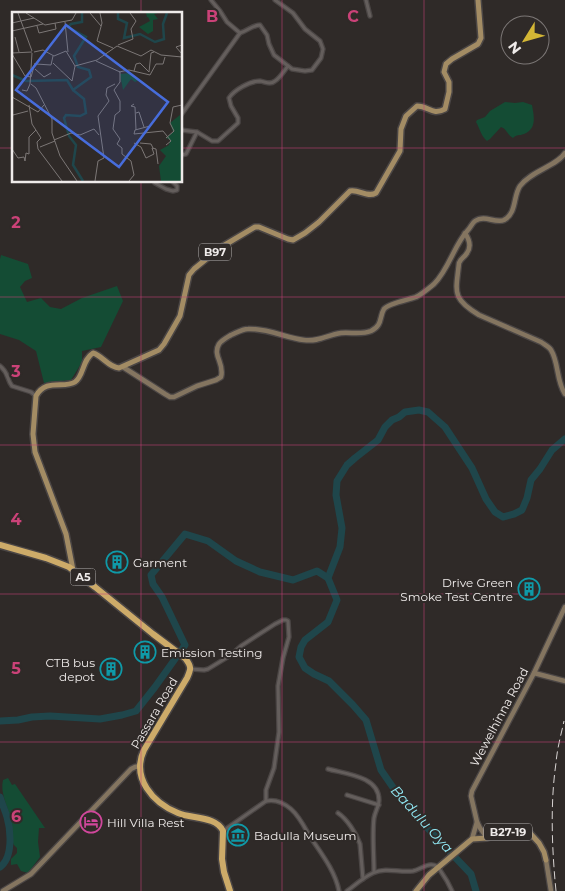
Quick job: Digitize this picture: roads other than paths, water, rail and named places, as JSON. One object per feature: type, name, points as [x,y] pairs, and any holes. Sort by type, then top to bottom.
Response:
[{"type":"highway","name":"Passara Road","points":[[0,545],[55,561],[73,570],[189,663],[191,669],[187,678],[141,757],[140,776],[150,793],[162,804],[179,813],[212,821],[219,825],[223,831]]},
{"type":"highway","points":[[223,831],[222,859],[230,891]]},
{"type":"main road","name":"B97","points":[[123,367],[159,350],[164,344],[180,316],[189,275],[223,246],[250,228],[255,227],[260,227],[293,240],[319,222],[347,193],[353,190],[369,195],[376,194],[400,151],[401,129],[406,116],[414,107],[418,106],[432,112],[439,112],[445,109],[449,92],[449,82],[444,72],[446,64],[478,44],[482,38],[478,0]]},
{"type":"main road","points":[[73,570],[66,534],[35,452],[33,434],[36,396],[40,390],[49,386],[75,382],[79,378],[88,356],[93,353],[112,367],[123,367]]},
{"type":"main road","name":"B27-19","points":[[416,891],[429,875],[472,839],[487,838],[522,829],[526,830],[539,843],[546,860]]},
{"type":"street","points":[[211,0],[227,22],[240,33]]},
{"type":"street","points":[[182,113],[240,33],[255,25],[260,25],[267,35],[274,55],[292,69],[312,70],[321,58],[323,49],[320,41],[305,29],[294,13],[275,0]]},
{"type":"street","points":[[366,0],[370,16]]},
{"type":"street","points":[[182,130],[197,132],[212,141],[218,141],[238,123],[238,118],[229,98],[233,92],[242,86],[260,81],[269,84],[274,82],[288,66]]},
{"type":"street","points":[[182,155],[186,154],[197,132]]},
{"type":"street","points":[[123,367],[170,397],[221,377],[222,367],[217,356],[217,349],[225,338],[238,332],[248,329],[267,331],[304,340],[317,340],[340,333],[370,331],[381,321],[384,309],[389,305],[418,296],[434,283],[443,272],[461,238],[474,222],[482,218],[500,221],[506,218],[514,208],[520,186],[536,172],[564,156],[565,153]]},
{"type":"street","points":[[155,183],[166,189],[177,190],[173,182]]},
{"type":"street","points":[[465,233],[469,240],[469,247],[459,264],[456,294],[460,301],[479,315],[542,342],[550,349],[555,358],[558,380],[565,394]]},
{"type":"street","points":[[0,366],[7,374],[8,381],[12,386],[31,392],[36,396]]},
{"type":"street","name":"Wewelhinna Road","points":[[487,838],[478,822],[471,796],[472,791],[534,673],[565,607]]},
{"type":"street","points":[[191,669],[208,669],[274,624],[283,620],[288,621],[288,637],[278,686],[279,732],[274,768],[266,790],[266,801]]},
{"type":"street","points":[[534,673],[565,681]]},
{"type":"street","points":[[3,891],[30,874],[128,772],[140,766]]},
{"type":"street","points":[[328,769],[371,782],[378,792],[380,799],[374,818],[374,872]]},
{"type":"street","points":[[348,795],[379,805]]},
{"type":"street","points":[[223,831],[266,801],[282,802],[298,817],[331,869],[339,891]]},
{"type":"street","points":[[338,813],[358,838],[364,879]]},
{"type":"street","points":[[472,839],[478,822]]},
{"type":"street","points":[[546,860],[551,891]]},
{"type":"street","points":[[347,891],[374,872],[392,869],[403,872],[411,871],[430,864],[440,866],[452,891]]},
{"type":"waterway","points":[[328,578],[340,547],[342,528],[336,495],[337,481],[347,465],[378,440],[385,427],[392,420],[405,412],[419,410],[428,412],[445,427],[472,468],[486,499],[495,512],[503,517],[522,510],[531,480],[552,450],[565,439]]},
{"type":"waterway","name":"Badulu Oya","points":[[0,721],[50,716],[100,719],[136,711],[185,645],[162,597],[153,584],[151,575],[185,534],[208,541],[236,561],[260,572],[293,580],[317,571],[328,578],[337,600],[328,622],[305,640],[299,657],[305,668],[329,681],[366,720],[381,770],[401,799],[471,874],[476,891]]},
{"type":"waterway","name":"Badulu Oya","points":[[0,797],[7,817],[10,837],[9,851],[4,863],[0,867]]},
{"type":"railway","points":[[556,891],[552,811],[557,752],[564,721]]},
{"type":"place","name":"Garment","points":[[117,562]]},
{"type":"place","name":"Drive Green Smoke Test Centre","points":[[529,589]]},
{"type":"place","name":"Emission Testing","points":[[145,652]]},
{"type":"place","name":"CTB bus depot","points":[[111,669]]},
{"type":"place","name":"Hill Villa Rest","points":[[91,822]]},
{"type":"place","name":"Badulla Museum","points":[[238,835]]}]
